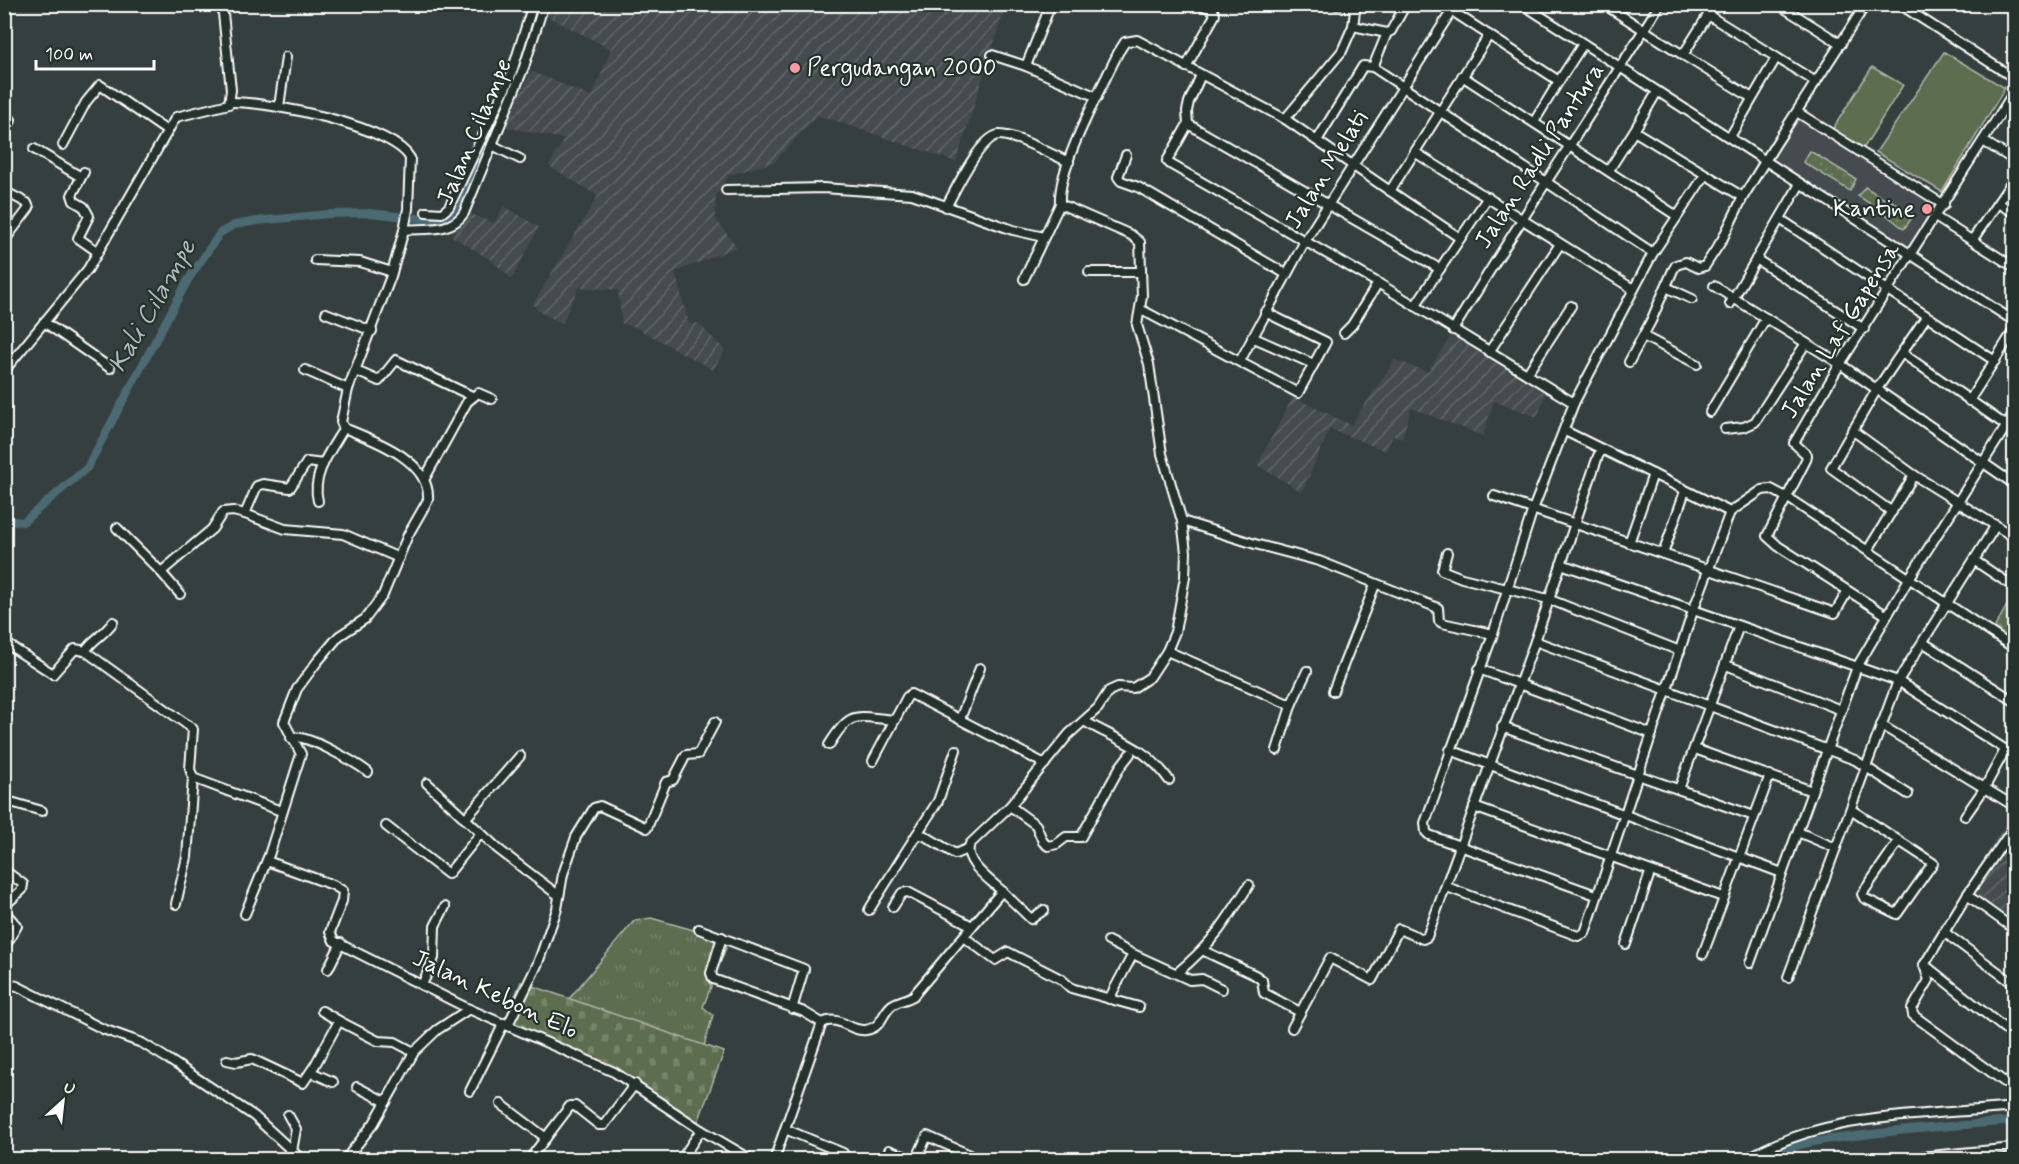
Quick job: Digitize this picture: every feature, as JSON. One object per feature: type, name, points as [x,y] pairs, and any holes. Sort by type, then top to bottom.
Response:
[{"type":"street","points":[[222,4],[230,102]]},
{"type":"street","points":[[532,27],[533,4]]},
{"type":"street","name":"Jalan Cilampe","points":[[405,227],[448,227],[457,223],[464,213],[492,146],[532,27],[544,4]]},
{"type":"street","points":[[1026,66],[1051,4]]},
{"type":"street","points":[[1186,67],[1215,15],[1213,10],[1200,4]]},
{"type":"street","points":[[1285,118],[1342,51],[1353,26],[1355,7],[1334,4]]},
{"type":"street","points":[[1373,67],[1387,33],[1406,4]]},
{"type":"street","points":[[1522,4],[2014,321]]},
{"type":"street","name":"Jalan Radli Pantura","points":[[1453,330],[1660,4]]},
{"type":"street","points":[[1683,55],[1715,4]]},
{"type":"street","points":[[1778,4],[1841,44]]},
{"type":"street","points":[[1899,4],[2014,78]]},
{"type":"street","points":[[1607,5],[1644,31],[1752,98]]},
{"type":"street","points":[[1629,362],[1676,265],[1686,262],[1702,269],[1705,266],[1722,240],[1743,197],[1863,6]]},
{"type":"street","points":[[1454,8],[1559,81]]},
{"type":"street","name":"Jalan Melati","points":[[1240,361],[1305,241],[1454,8]]},
{"type":"street","points":[[1708,15],[1816,82]]},
{"type":"street","points":[[1353,26],[1387,33]]},
{"type":"street","points":[[1390,191],[1489,34]]},
{"type":"street","points":[[1024,279],[1060,204],[1060,186],[1097,97],[1122,47],[1131,40],[1137,40],[1285,118],[1460,238]]},
{"type":"street","points":[[1534,122],[1583,44]]},
{"type":"street","points":[[992,55],[1026,66],[1097,97]]},
{"type":"street","points":[[279,107],[286,57]]},
{"type":"street","points":[[1730,137],[1776,58]]},
{"type":"street","points":[[426,212],[442,213],[449,207],[520,65]]},
{"type":"street","points":[[1318,139],[1363,66],[1373,67],[1653,253]]},
{"type":"street","points":[[1201,75],[1186,111],[1188,124],[1167,161],[1378,283],[1574,403]]},
{"type":"street","points":[[1462,76],[1610,170],[1677,216]]},
{"type":"street","points":[[63,145],[86,102],[100,85],[167,131]]},
{"type":"street","points":[[1610,170],[1657,92]]},
{"type":"street","name":"Jalan Laf Gapensa","points":[[1788,498],[1807,457],[1793,445],[1840,364],[1944,205],[2014,92]]},
{"type":"street","points":[[4,371],[73,289],[98,252],[167,131],[179,115],[226,106],[230,102],[251,101],[365,129],[401,146],[411,163],[405,227],[372,330],[348,389],[341,422],[344,428],[401,454],[424,480],[428,500],[399,558],[390,583],[374,608],[357,625],[339,636],[297,689],[284,722],[291,738],[301,750],[301,754],[267,861],[246,914]]},
{"type":"street","points":[[4,111],[11,120],[4,134]]},
{"type":"street","points":[[1797,112],[1944,205]]},
{"type":"street","points":[[1188,124],[1440,268]]},
{"type":"street","points":[[1634,132],[1743,197]]},
{"type":"street","points":[[946,207],[984,145],[995,136],[1007,136],[1069,162]]},
{"type":"street","points":[[1983,141],[2014,160]]},
{"type":"street","points":[[492,146],[520,159]]},
{"type":"street","points":[[34,149],[83,174],[72,198],[84,207],[89,216],[78,238],[98,252]]},
{"type":"street","points":[[1416,153],[1634,289]]},
{"type":"street","points":[[1126,154],[1118,177],[1121,181],[1133,185],[1286,274]]},
{"type":"street","points":[[1596,896],[1430,835],[1424,828],[1493,634],[1506,587],[1532,512],[1574,403],[1653,253],[1705,175]]},
{"type":"street","points":[[1973,239],[2014,179]]},
{"type":"street","points":[[1732,301],[1800,184]]},
{"type":"street","points":[[726,190],[789,188],[912,194],[1013,230],[1044,237]]},
{"type":"street","points":[[4,191],[27,203],[29,208],[4,241]]},
{"type":"street","points":[[1415,306],[1488,197]]},
{"type":"street","points":[[1998,203],[2014,213]]},
{"type":"street","points":[[917,834],[925,836],[956,854],[967,849],[975,838],[1010,806],[1070,734],[1098,708],[1109,691],[1118,687],[1133,688],[1150,677],[1167,651],[1175,632],[1185,578],[1186,552],[1182,520],[1162,454],[1149,364],[1137,325],[1142,296],[1140,242],[1136,238],[1060,204]]},
{"type":"street","points":[[1935,217],[2014,267]]},
{"type":"street","points":[[1780,219],[1995,361]]},
{"type":"street","points":[[1489,352],[1560,244]]},
{"type":"street","points":[[1756,259],[1864,329]]},
{"type":"street","points":[[315,261],[360,262],[392,272]]},
{"type":"street","points":[[1089,272],[1140,272]]},
{"type":"street","points":[[1344,333],[1352,325],[1378,283]]},
{"type":"street","points":[[1714,286],[1732,301],[1766,318],[1840,364],[2014,484]]},
{"type":"street","points":[[1666,287],[1692,299]]},
{"type":"street","points":[[1527,374],[1571,306]]},
{"type":"street","points":[[1140,309],[1298,393],[1326,342],[1265,312]]},
{"type":"street","points":[[326,313],[372,330]]},
{"type":"street","points":[[1892,512],[1831,468],[1877,389],[1926,317]]},
{"type":"street","points":[[1710,412],[1766,318]]},
{"type":"street","points":[[44,322],[110,368]]},
{"type":"street","points":[[1970,401],[2014,330]]},
{"type":"street","points":[[1643,336],[1697,364]]},
{"type":"street","points":[[1252,337],[1313,364]]},
{"type":"street","points":[[1725,429],[1754,424],[1806,343]]},
{"type":"street","points":[[1902,353],[2014,431]]},
{"type":"street","points":[[356,371],[379,381],[396,360],[472,396],[480,394],[492,399]]},
{"type":"street","points":[[305,370],[348,389]]},
{"type":"street","points":[[424,480],[439,449],[472,396]]},
{"type":"street","points":[[1750,963],[1812,791],[1825,748],[1857,667],[1886,615],[2014,414]]},
{"type":"street","points":[[318,501],[315,490],[323,464],[344,428]]},
{"type":"street","points":[[1852,430],[1914,475],[2014,537]]},
{"type":"street","points":[[1565,431],[1730,512]]},
{"type":"street","points":[[1292,1028],[1330,958],[1372,980],[1399,929],[1426,938],[1447,887],[1473,807],[1520,683],[1602,450]]},
{"type":"street","points":[[244,514],[257,486],[263,484],[290,488],[307,462],[323,464]]},
{"type":"street","points":[[1629,543],[1653,474]]},
{"type":"street","points":[[1868,550],[1914,475]]},
{"type":"street","points":[[1447,887],[1578,936],[1585,933],[1665,692],[1730,512],[1762,490],[1771,489],[1788,498],[2014,648]]},
{"type":"street","points":[[1663,554],[1685,490]]},
{"type":"street","points":[[1494,496],[1532,512],[1835,613],[1847,592]]},
{"type":"street","points":[[1788,498],[1767,536],[1769,539],[1847,592],[1886,615]]},
{"type":"street","points":[[161,572],[212,529],[223,512],[233,511],[285,529],[343,534],[399,558]]},
{"type":"street","points":[[1182,520],[1255,544],[1319,561],[1438,608],[1442,623],[1493,634]]},
{"type":"street","points":[[1788,977],[1852,810],[1898,681],[1924,643],[1996,525]]},
{"type":"street","points":[[117,528],[180,594]]},
{"type":"street","points":[[1447,553],[1442,570],[1462,578],[1506,587],[1548,600],[1680,651]]},
{"type":"street","points":[[1975,561],[2014,587]]},
{"type":"street","points":[[1561,564],[1898,681],[2014,755]]},
{"type":"street","points":[[1333,691],[1375,585]]},
{"type":"street","points":[[85,651],[94,640],[104,635],[113,622]]},
{"type":"street","points":[[1678,789],[1695,749],[1739,626]]},
{"type":"street","points":[[1535,641],[1665,692],[1710,705],[1825,748],[1867,766],[1908,794]]},
{"type":"street","points":[[4,642],[53,674],[75,649],[85,651],[193,729],[190,769],[193,778],[187,856],[176,904]]},
{"type":"street","points":[[1924,643],[2014,701]]},
{"type":"street","points":[[1167,651],[1249,688],[1292,703]]},
{"type":"street","points":[[1726,665],[1840,710]]},
{"type":"street","points":[[960,719],[980,668]]},
{"type":"street","points":[[1479,669],[1652,734]]},
{"type":"street","points":[[1276,750],[1306,671]]},
{"type":"street","points":[[873,761],[911,694],[1045,764]]},
{"type":"street","points":[[830,745],[842,724],[849,719],[858,717],[895,720]]},
{"type":"street","points":[[1084,721],[1135,746],[1169,780]]},
{"type":"street","points":[[471,1090],[538,963],[557,909],[558,895],[576,837],[594,808],[600,806],[648,828],[666,782],[673,780],[686,755],[698,754],[715,722]]},
{"type":"street","points":[[1881,725],[2014,806]]},
{"type":"street","points":[[1503,728],[1754,816]]},
{"type":"street","points":[[291,738],[304,738],[356,763],[368,772]]},
{"type":"street","points":[[1695,749],[1812,791]]},
{"type":"street","points":[[869,910],[938,801],[956,750]]},
{"type":"street","points":[[1450,750],[1782,873]]},
{"type":"street","points":[[1965,816],[1984,789],[2005,750]]},
{"type":"street","points":[[1010,806],[1036,825],[1043,842],[1048,846],[1057,844],[1066,837],[1082,837],[1120,767],[1130,754]]},
{"type":"street","points":[[465,819],[520,756]]},
{"type":"street","points":[[1703,954],[1770,775]]},
{"type":"street","points":[[193,778],[281,811]]},
{"type":"street","points":[[427,783],[526,873],[558,895]]},
{"type":"street","points":[[4,804],[15,803],[42,811]]},
{"type":"street","points":[[1473,807],[1650,873],[1723,897]]},
{"type":"street","points":[[1852,810],[1898,842],[1934,863],[1897,914],[1864,898],[1862,894],[1898,842]]},
{"type":"street","points":[[387,826],[448,874],[481,833]]},
{"type":"street","points":[[2014,827],[1967,895],[1924,965],[1929,980],[1912,1009],[1912,1015],[2014,1089]]},
{"type":"street","points":[[1798,831],[1836,848]]},
{"type":"street","points":[[967,849],[969,858],[1031,918],[1044,910]]},
{"type":"street","points":[[267,861],[340,889],[342,901],[330,935],[334,941],[341,943],[328,969]]},
{"type":"street","points":[[4,870],[24,884],[4,906]]},
{"type":"street","points":[[1626,944],[1650,873]]},
{"type":"street","points":[[1178,973],[1204,951],[1223,927],[1249,885]]},
{"type":"street","points":[[774,1160],[822,1023],[830,1019],[838,1020],[862,1031],[879,1025],[892,1004],[913,996],[1002,891]]},
{"type":"street","points":[[893,907],[902,893],[908,892],[972,926]]},
{"type":"street","points":[[1967,895],[2014,929]]},
{"type":"street","points":[[422,985],[434,958],[435,926],[445,907]]},
{"type":"street","points":[[4,911],[17,926],[4,948]]},
{"type":"street","points":[[699,929],[804,969],[792,1009]]},
{"type":"street","points":[[1944,932],[2014,984]]},
{"type":"street","points":[[722,937],[711,973],[713,979],[822,1023]]},
{"type":"street","points":[[964,937],[990,958],[996,960],[1008,952],[1061,979],[1071,988],[1139,1007]]},
{"type":"street","points":[[1107,941],[1190,980],[1202,979],[1222,989]]},
{"type":"street","name":"Jalan Kebon Elo","points":[[341,943],[469,1009],[605,1068],[634,1084],[701,1130],[752,1160]]},
{"type":"street","points":[[1204,951],[1255,975],[1262,980],[1264,993],[1299,1012]]},
{"type":"street","points":[[1109,999],[1132,954]]},
{"type":"street","points":[[1924,965],[2014,1036]]},
{"type":"street","points":[[4,983],[17,986],[103,1029],[142,1043],[254,1116],[302,1160]]},
{"type":"street","points":[[345,1160],[374,1123],[414,1052],[437,1030],[469,1009]]},
{"type":"street","points":[[322,1011],[378,1041],[395,1042],[414,1052]]},
{"type":"street","points":[[227,1060],[236,1062],[252,1059],[301,1083],[311,1072],[339,1021]]},
{"type":"street","points":[[311,1072],[333,1082]]},
{"type":"street","points":[[529,1160],[572,1106],[599,1125],[604,1125],[634,1084]]},
{"type":"street","points":[[357,1087],[386,1102]]},
{"type":"street","points":[[501,1104],[546,1138]]},
{"type":"street","points":[[1745,1160],[1780,1141],[1818,1129],[2014,1107]]},
{"type":"street","points":[[288,1116],[296,1129],[292,1152]]},
{"type":"street","points":[[785,1129],[843,1153],[846,1160]]},
{"type":"street","points":[[681,1160],[701,1130]]},
{"type":"street","points":[[889,1150],[915,1160],[927,1136],[970,1155]]},
{"type":"street","points":[[1888,1160],[2014,1148]]},
{"type":"shaded area","points":[[551,5],[1006,5],[956,162],[818,115],[774,162],[729,175],[716,195],[715,218],[737,247],[675,272],[689,324],[698,323],[725,350],[713,370],[635,327],[622,324],[618,290],[579,287],[562,323],[541,313],[533,304],[598,196],[549,166],[564,139],[505,127],[531,71],[592,97],[611,49],[546,16]]},
{"type":"shaded area","points":[[1799,115],[1939,205],[1910,248],[1770,160]]},
{"type":"shaded area","points":[[504,206],[539,227],[512,279],[492,261],[450,235],[471,214],[494,223]]},
{"type":"shaded area","points":[[1451,335],[1546,394],[1537,417],[1494,401],[1483,436],[1411,408],[1402,439],[1393,435],[1386,451],[1330,429],[1302,492],[1257,465],[1293,397],[1351,425],[1395,360],[1428,372]]},
{"type":"shaded area","points":[[2014,809],[2014,932],[1962,895]]},
{"type":"green space","points":[[1944,52],[2005,88],[1942,192],[1876,152]]},
{"type":"green space","points":[[1872,67],[1903,85],[1863,149],[1832,130]]},
{"type":"green space","points":[[1810,151],[1856,179],[1850,191],[1803,162]]},
{"type":"green space","points":[[1865,187],[1888,201],[1883,212],[1858,196]]},
{"type":"green space","points":[[1890,200],[1914,215],[1904,229],[1883,212]]},
{"type":"green space","points":[[2010,600],[2014,602],[2014,649],[1992,632]]},
{"type":"green space","points":[[651,918],[711,935],[726,948],[703,1007],[713,1015],[704,1046],[569,999],[634,921]]},
{"type":"green space","points":[[521,982],[724,1052],[697,1125],[574,1052],[504,1022]]},
{"type":"waterway","name":"Kali Cilampe","points":[[4,520],[23,522],[87,468],[188,280],[220,233],[234,225],[329,214],[370,213],[442,221],[455,215],[461,207],[474,168],[504,108],[526,46],[537,4]]},
{"type":"waterway","points":[[1763,1160],[1784,1150],[1819,1141],[1915,1129],[2014,1121]]},
{"type":"place","name":"Pergudangan 2000","points":[[795,68]]},
{"type":"place","name":"Kantine","points":[[1927,209]]}]
